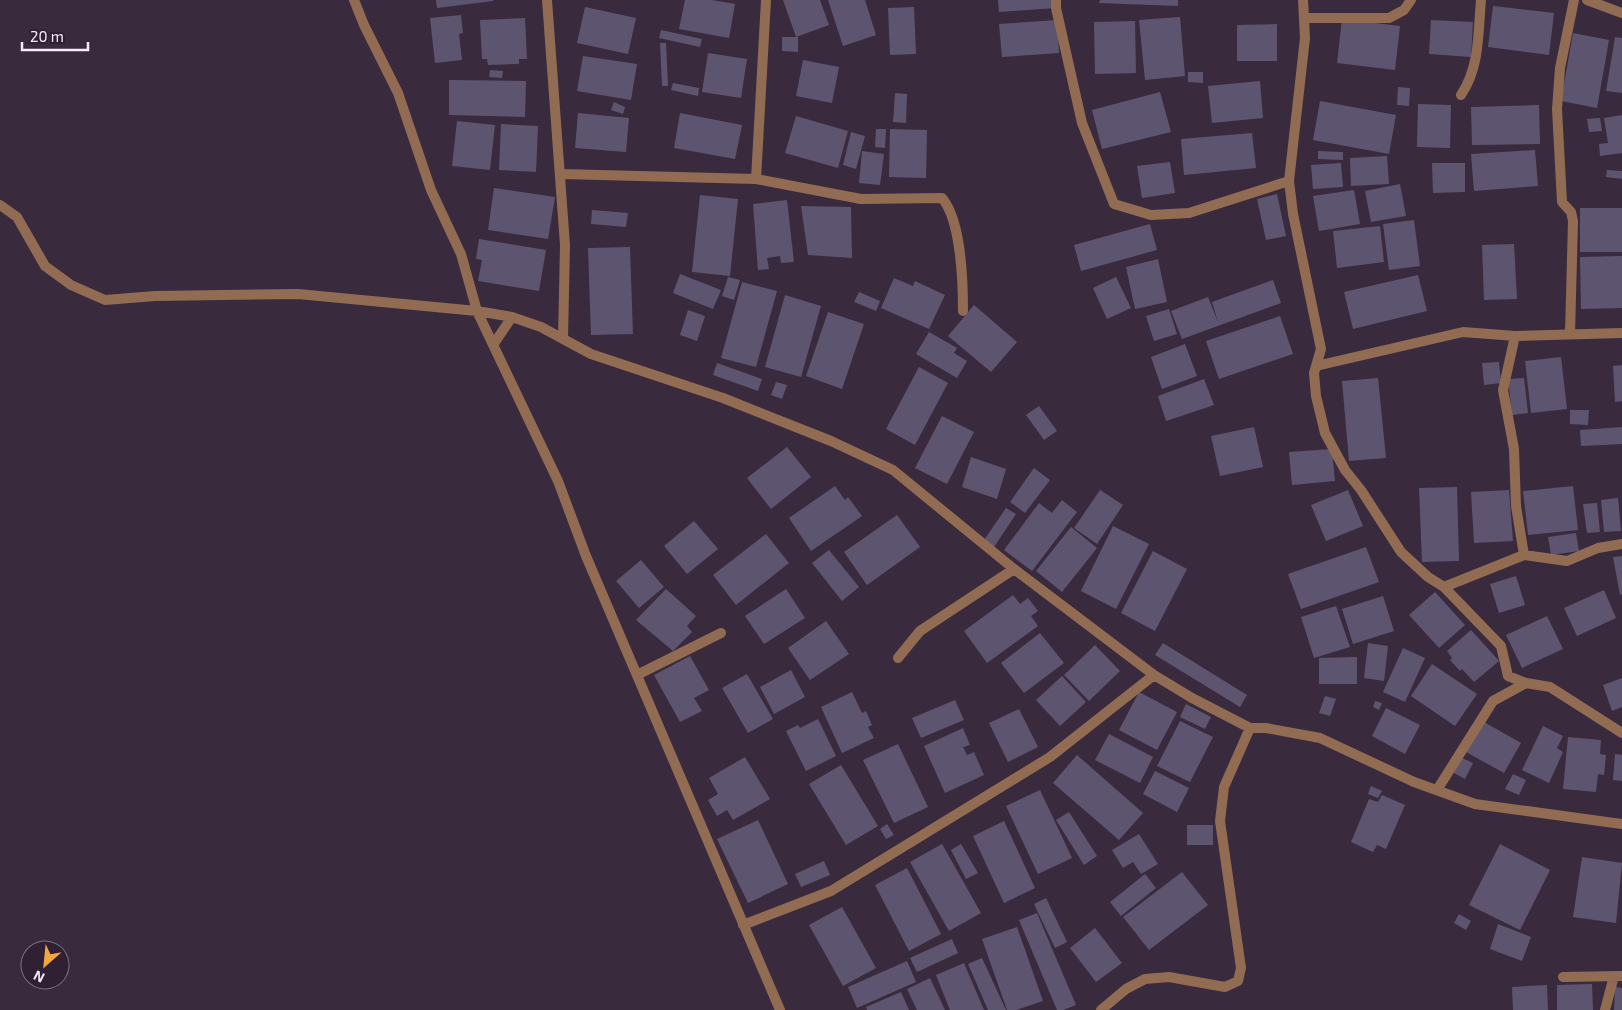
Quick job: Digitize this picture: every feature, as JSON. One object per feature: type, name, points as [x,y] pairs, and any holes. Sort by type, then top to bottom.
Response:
[{"type":"street","points":[[354,0],[364,25],[398,93],[431,190],[461,254],[477,311],[558,481],[586,556],[780,1010]]},
{"type":"street","points":[[547,0],[565,245],[563,340]]},
{"type":"street","points":[[756,179],[766,0]]},
{"type":"street","points":[[1056,0],[1056,8],[1082,123],[1114,204],[1151,215],[1189,213],[1289,181]]},
{"type":"street","points":[[1303,0],[1304,38],[1289,181],[1293,214],[1320,350],[1314,373],[1316,396],[1325,433],[1345,470],[1361,490],[1401,552],[1428,577],[1444,587],[1501,646],[1508,676],[1526,684],[1550,687],[1622,733]]},
{"type":"street","points":[[1304,18],[1389,18],[1404,10],[1410,0]]},
{"type":"street","points":[[1461,95],[1476,63],[1481,0]]},
{"type":"street","points":[[1570,334],[1573,221],[1571,212],[1562,202],[1557,110],[1560,68],[1574,0]]},
{"type":"street","points":[[1587,0],[1622,13]]},
{"type":"street","points":[[561,174],[756,179],[861,198],[942,198],[950,207],[963,276],[963,311]]},
{"type":"street","points":[[0,205],[17,217],[45,266],[71,285],[105,300],[155,296],[298,294],[477,311],[512,317],[542,327],[591,354],[724,398],[831,441],[893,470],[1014,569],[1154,674],[1192,698],[1250,728],[1266,728],[1320,738],[1437,790],[1475,804],[1622,824]]},
{"type":"street","points":[[493,345],[512,317]]},
{"type":"street","points":[[1316,366],[1462,332],[1515,336],[1622,333]]},
{"type":"street","points":[[1515,336],[1503,390],[1514,449],[1516,506],[1524,554]]},
{"type":"street","points":[[1444,587],[1524,554],[1566,561],[1598,548],[1622,544]]},
{"type":"street","points":[[898,658],[920,631],[1014,569]]},
{"type":"street","points":[[637,675],[721,633]]},
{"type":"street","points":[[743,925],[831,891],[1050,757],[1154,674]]},
{"type":"street","points":[[1437,790],[1493,701],[1526,684]]},
{"type":"street","points":[[1101,1010],[1126,988],[1145,979],[1169,977],[1225,987],[1238,981],[1241,968],[1220,821],[1224,787],[1250,728]]},
{"type":"street","points":[[1563,977],[1618,976],[1605,1010]]},
{"type":"building","points":[[436,0],[493,0],[493,1],[437,8]]},
{"type":"building","points":[[685,0],[712,0],[735,4],[729,38],[679,29]]},
{"type":"building","points":[[783,0],[820,0],[829,25],[796,37]]},
{"type":"building","points":[[828,0],[865,0],[876,35],[843,46]]},
{"type":"building","points":[[998,0],[1055,0],[1056,8],[999,12]]},
{"type":"building","points":[[1100,0],[1178,0],[1178,6],[1099,3]]},
{"type":"building","points":[[1493,6],[1554,13],[1549,55],[1488,47]]},
{"type":"building","points":[[585,7],[636,18],[628,54],[577,43]]},
{"type":"building","points":[[914,7],[916,54],[890,55],[888,8]]},
{"type":"building","points":[[461,15],[463,33],[459,34],[462,60],[435,63],[430,18]]},
{"type":"building","points":[[1180,17],[1185,76],[1145,80],[1139,20]]},
{"type":"building","points":[[525,18],[527,59],[519,59],[519,64],[488,65],[487,59],[482,59],[480,20]]},
{"type":"building","points":[[1342,19],[1400,26],[1395,70],[1337,63]]},
{"type":"building","points":[[1057,20],[1059,53],[1002,57],[999,24]]},
{"type":"building","points":[[1431,20],[1473,22],[1471,57],[1429,54]]},
{"type":"building","points":[[1135,21],[1136,73],[1095,74],[1094,22]]},
{"type":"building","points":[[1277,24],[1277,61],[1237,61],[1237,25]]},
{"type":"building","points":[[661,30],[702,39],[700,47],[659,38]]},
{"type":"building","points":[[1573,33],[1609,40],[1597,108],[1561,101]]},
{"type":"building","points":[[782,37],[798,37],[798,52],[782,51]]},
{"type":"building","points":[[1615,37],[1622,38],[1622,93],[1606,91]]},
{"type":"building","points":[[660,43],[666,43],[668,86],[662,86]]},
{"type":"building","points":[[708,53],[747,59],[741,98],[702,92]]},
{"type":"building","points":[[583,56],[637,64],[631,100],[577,91]]},
{"type":"building","points":[[803,60],[839,67],[832,103],[796,96]]},
{"type":"building","points":[[490,70],[503,71],[502,78],[489,77]]},
{"type":"building","points":[[1188,72],[1203,72],[1203,83],[1188,82]]},
{"type":"building","points":[[449,80],[526,81],[525,117],[449,115]]},
{"type":"building","points":[[1260,81],[1263,118],[1212,123],[1208,86]]},
{"type":"building","points":[[673,83],[699,88],[698,96],[671,90]]},
{"type":"building","points":[[1398,87],[1410,88],[1409,106],[1397,105]]},
{"type":"building","points":[[1160,92],[1171,132],[1102,149],[1092,110]]},
{"type":"building","points":[[895,93],[907,94],[906,123],[893,122]]},
{"type":"building","points":[[1320,101],[1396,115],[1389,154],[1313,140]]},
{"type":"building","points":[[614,102],[625,107],[623,114],[611,110]]},
{"type":"building","points":[[1418,104],[1451,105],[1450,148],[1417,147]]},
{"type":"building","points":[[1539,105],[1540,144],[1472,145],[1471,107]]},
{"type":"building","points":[[578,113],[629,118],[626,152],[575,148]]},
{"type":"building","points":[[680,113],[742,125],[735,159],[674,148]]},
{"type":"building","points":[[1622,115],[1622,153],[1600,156],[1599,144],[1608,143],[1604,118]]},
{"type":"building","points":[[796,116],[848,131],[838,168],[785,153]]},
{"type":"building","points":[[1600,118],[1602,131],[1589,132],[1587,119]]},
{"type":"building","points":[[457,121],[495,125],[490,170],[452,166]]},
{"type":"building","points":[[501,124],[538,126],[536,172],[499,170]]},
{"type":"building","points":[[876,129],[886,129],[885,148],[875,147]]},
{"type":"building","points":[[890,129],[927,130],[926,178],[889,177]]},
{"type":"building","points":[[851,132],[865,136],[856,169],[843,165]]},
{"type":"building","points":[[1252,133],[1256,168],[1184,175],[1181,139]]},
{"type":"building","points":[[1535,150],[1538,186],[1474,191],[1471,154]]},
{"type":"building","points":[[862,151],[884,154],[880,185],[859,183]]},
{"type":"building","points":[[1318,151],[1343,152],[1343,160],[1318,159]]},
{"type":"building","points":[[1387,156],[1389,184],[1351,186],[1350,158]]},
{"type":"building","points":[[1170,162],[1175,193],[1142,198],[1137,166]]},
{"type":"building","points":[[1341,163],[1343,187],[1313,189],[1311,165]]},
{"type":"building","points":[[1432,163],[1465,163],[1465,192],[1433,193]]},
{"type":"building","points":[[1607,170],[1622,171],[1622,179],[1606,177]]},
{"type":"building","points":[[1400,184],[1406,216],[1371,222],[1365,191]]},
{"type":"building","points":[[494,188],[555,197],[548,239],[488,230]]},
{"type":"building","points":[[1354,190],[1360,224],[1319,231],[1313,196]]},
{"type":"building","points":[[1277,194],[1286,236],[1266,240],[1257,199]]},
{"type":"building","points":[[700,195],[738,199],[730,276],[692,272]]},
{"type":"building","points":[[787,200],[794,262],[781,263],[780,256],[767,258],[769,269],[758,270],[753,204]]},
{"type":"building","points":[[801,206],[851,207],[852,258],[808,255]]},
{"type":"building","points":[[1580,208],[1622,208],[1622,252],[1580,252]]},
{"type":"building","points":[[592,210],[628,213],[626,227],[591,224]]},
{"type":"building","points":[[1414,220],[1420,266],[1389,270],[1383,224]]},
{"type":"building","points":[[1150,224],[1157,250],[1081,271],[1074,245]]},
{"type":"building","points":[[1380,226],[1384,262],[1337,268],[1333,231]]},
{"type":"building","points":[[479,239],[546,250],[539,291],[478,281],[482,260],[476,259]]},
{"type":"building","points":[[1514,244],[1517,299],[1484,300],[1482,245]]},
{"type":"building","points":[[630,247],[633,334],[591,335],[588,248]]},
{"type":"building","points":[[1622,256],[1622,308],[1581,309],[1580,257]]},
{"type":"building","points":[[1158,259],[1167,302],[1135,309],[1126,267]]},
{"type":"building","points":[[680,274],[721,290],[713,309],[673,293]]},
{"type":"building","points":[[1418,275],[1427,311],[1353,329],[1344,292]]},
{"type":"building","points":[[728,277],[740,280],[734,300],[722,296]]},
{"type":"building","points":[[1116,277],[1131,308],[1107,319],[1093,288]]},
{"type":"building","points":[[894,278],[913,286],[915,281],[945,295],[929,329],[881,308]]},
{"type":"building","points":[[1273,280],[1281,303],[1182,339],[1171,311],[1208,297],[1218,322],[1212,302]]},
{"type":"building","points":[[742,282],[777,291],[756,367],[721,358]]},
{"type":"building","points":[[859,292],[880,301],[876,311],[854,302]]},
{"type":"building","points":[[785,295],[821,306],[801,377],[765,367]]},
{"type":"building","points":[[974,305],[1017,342],[991,372],[948,336]]},
{"type":"building","points":[[1169,309],[1177,334],[1154,341],[1146,316]]},
{"type":"building","points":[[688,310],[705,316],[697,341],[680,335]]},
{"type":"building","points":[[828,312],[864,324],[842,389],[806,376]]},
{"type":"building","points":[[1280,316],[1293,354],[1219,379],[1206,341]]},
{"type":"building","points":[[929,332],[957,348],[954,353],[967,361],[957,378],[916,354]]},
{"type":"building","points":[[1185,344],[1197,376],[1162,389],[1151,357]]},
{"type":"building","points":[[1561,357],[1567,409],[1531,413],[1525,361]]},
{"type":"building","points":[[1499,362],[1501,383],[1484,385],[1482,363]]},
{"type":"building","points":[[717,363],[762,379],[758,391],[713,375]]},
{"type":"building","points":[[1622,365],[1622,401],[1615,402],[1613,366]]},
{"type":"building","points":[[919,367],[948,383],[915,445],[886,429]]},
{"type":"building","points":[[1378,378],[1386,458],[1349,461],[1342,381]]},
{"type":"building","points":[[1524,378],[1528,413],[1512,415],[1508,379]]},
{"type":"building","points":[[1204,379],[1214,405],[1166,421],[1158,396]]},
{"type":"building","points":[[776,382],[787,385],[782,399],[771,395]]},
{"type":"building","points":[[1039,406],[1057,431],[1044,440],[1026,415]]},
{"type":"building","points":[[1570,410],[1589,410],[1588,425],[1570,424]]},
{"type":"building","points":[[942,416],[974,432],[947,484],[915,468]]},
{"type":"building","points":[[1254,427],[1263,467],[1220,476],[1211,436]]},
{"type":"building","points":[[1622,427],[1622,444],[1581,446],[1580,430]]},
{"type":"building","points":[[787,447],[811,477],[771,509],[747,478]]},
{"type":"building","points":[[1332,449],[1335,481],[1292,485],[1289,452]]},
{"type":"building","points":[[971,457],[1006,469],[997,499],[962,487]]},
{"type":"building","points":[[1034,468],[1050,480],[1025,513],[1010,502]]},
{"type":"building","points":[[835,486],[845,500],[848,497],[862,516],[811,551],[789,518]]},
{"type":"building","points":[[1573,486],[1578,530],[1528,535],[1523,491]]},
{"type":"building","points":[[1457,487],[1459,561],[1422,562],[1419,488]]},
{"type":"building","points":[[1100,490],[1123,505],[1097,544],[1074,528]]},
{"type":"building","points":[[1348,490],[1363,526],[1326,541],[1311,505]]},
{"type":"building","points":[[1509,490],[1513,541],[1474,543],[1471,492]]},
{"type":"building","points":[[1618,498],[1621,531],[1604,532],[1601,500]]},
{"type":"building","points":[[1062,500],[1077,512],[1032,571],[1004,550],[1039,503],[1052,513]]},
{"type":"building","points":[[1597,503],[1600,532],[1587,533],[1583,504]]},
{"type":"building","points":[[1006,508],[1016,514],[994,547],[984,540]]},
{"type":"building","points":[[897,515],[920,547],[867,585],[844,552]]},
{"type":"building","points":[[694,521],[718,549],[687,574],[664,546]]},
{"type":"building","points":[[1113,526],[1149,544],[1116,609],[1081,591]]},
{"type":"building","points":[[1071,527],[1097,548],[1062,592],[1036,571]]},
{"type":"building","points":[[1576,533],[1579,551],[1551,555],[1548,537]]},
{"type":"building","points":[[766,534],[789,563],[736,605],[713,575]]},
{"type":"building","points":[[1366,547],[1379,582],[1301,609],[1288,574]]},
{"type":"building","points":[[829,550],[859,587],[842,601],[812,563]]},
{"type":"building","points":[[1153,551],[1187,569],[1155,631],[1121,613]]},
{"type":"building","points":[[1622,556],[1622,594],[1620,595],[1613,557]]},
{"type":"building","points":[[641,560],[664,587],[639,608],[616,581]]},
{"type":"building","points":[[1516,576],[1525,605],[1499,613],[1490,584]]},
{"type":"building","points":[[666,589],[696,616],[687,626],[692,632],[673,651],[636,620]]},
{"type":"building","points":[[786,589],[805,618],[764,644],[745,616]]},
{"type":"building","points":[[1604,590],[1616,618],[1577,636],[1564,608]]},
{"type":"building","points":[[1435,592],[1465,625],[1439,648],[1409,615]]},
{"type":"building","points":[[1013,595],[1020,604],[1028,598],[1038,611],[1031,616],[1038,626],[987,663],[964,631]]},
{"type":"building","points":[[1383,596],[1394,631],[1353,644],[1342,609]]},
{"type":"building","points":[[1336,606],[1350,647],[1314,658],[1301,617]]},
{"type":"building","points":[[1547,616],[1563,649],[1522,668],[1506,635]]},
{"type":"building","points":[[826,621],[849,654],[810,680],[788,648]]},
{"type":"building","points":[[1471,630],[1499,661],[1474,682],[1450,660],[1452,658],[1447,651]]},
{"type":"building","points":[[1040,633],[1064,663],[1024,693],[1001,663]]},
{"type":"building","points":[[1163,643],[1247,695],[1240,707],[1155,655]]},
{"type":"building","points":[[1368,643],[1388,646],[1384,681],[1364,678]]},
{"type":"building","points":[[1095,645],[1120,671],[1089,701],[1064,675]]},
{"type":"building","points":[[1403,648],[1425,658],[1405,702],[1383,692]]},
{"type":"building","points":[[690,656],[709,690],[694,698],[702,711],[680,722],[654,675]]},
{"type":"building","points":[[1357,657],[1357,684],[1319,684],[1319,658]]},
{"type":"building","points":[[1432,664],[1477,694],[1455,726],[1411,696]]},
{"type":"building","points":[[791,670],[805,697],[774,714],[760,687]]},
{"type":"building","points":[[747,674],[773,719],[748,733],[722,688]]},
{"type":"building","points":[[1062,676],[1086,702],[1060,726],[1036,700]]},
{"type":"building","points":[[1622,678],[1622,707],[1612,711],[1603,685]]},
{"type":"building","points":[[852,692],[862,713],[866,711],[872,725],[868,727],[874,738],[842,753],[821,707]]},
{"type":"building","points":[[1139,692],[1177,712],[1157,750],[1119,730]]},
{"type":"building","points":[[1325,696],[1336,699],[1330,716],[1319,713]]},
{"type":"building","points":[[955,700],[964,720],[921,738],[912,718]]},
{"type":"building","points":[[1375,701],[1382,703],[1379,710],[1373,707]]},
{"type":"building","points":[[1186,704],[1211,717],[1205,729],[1180,717]]},
{"type":"building","points":[[1386,708],[1420,725],[1405,754],[1372,736]]},
{"type":"building","points":[[1019,709],[1038,747],[1008,762],[989,723]]},
{"type":"building","points":[[818,719],[836,756],[806,771],[786,731],[798,725],[800,728]]},
{"type":"building","points":[[1180,721],[1213,737],[1190,782],[1157,766]]},
{"type":"building","points":[[1484,722],[1521,743],[1504,773],[1466,752]]},
{"type":"building","points":[[1543,726],[1563,736],[1557,748],[1563,752],[1549,783],[1522,770]]},
{"type":"building","points":[[963,728],[970,745],[963,747],[967,755],[974,752],[984,775],[945,793],[924,746]]},
{"type":"building","points":[[1109,734],[1153,757],[1140,783],[1095,760]]},
{"type":"building","points":[[1568,737],[1601,740],[1600,754],[1606,755],[1604,775],[1598,774],[1596,792],[1563,789]]},
{"type":"building","points":[[898,744],[928,807],[894,823],[863,760]]},
{"type":"building","points":[[1615,754],[1622,755],[1622,781],[1613,780]]},
{"type":"building","points":[[1077,755],[1143,813],[1119,840],[1053,783]]},
{"type":"building","points":[[745,757],[770,799],[733,820],[727,810],[717,816],[708,800],[718,794],[709,778]]},
{"type":"building","points":[[1460,757],[1473,763],[1465,779],[1452,772]]},
{"type":"building","points":[[841,765],[878,826],[846,845],[809,784]]},
{"type":"building","points":[[1155,771],[1189,788],[1177,812],[1143,794]]},
{"type":"building","points":[[1513,774],[1526,780],[1519,795],[1505,789]]},
{"type":"building","points":[[1371,786],[1382,791],[1378,798],[1368,794]]},
{"type":"building","points":[[1040,790],[1072,858],[1038,874],[1006,806]]},
{"type":"building","points":[[1382,795],[1405,805],[1386,849],[1377,845],[1373,852],[1351,842],[1369,799],[1378,802]]},
{"type":"building","points":[[1069,812],[1097,856],[1084,865],[1056,820]]},
{"type":"building","points":[[758,820],[788,884],[748,903],[717,839]]},
{"type":"building","points":[[1004,821],[1035,888],[1004,903],[973,836]]},
{"type":"building","points":[[887,824],[894,835],[886,839],[880,829]]},
{"type":"building","points":[[1187,825],[1213,825],[1213,845],[1187,845]]},
{"type":"building","points":[[1139,834],[1158,864],[1141,874],[1133,862],[1123,868],[1112,850]]},
{"type":"building","points":[[942,844],[981,913],[949,931],[910,862]]},
{"type":"building","points":[[961,844],[978,873],[966,879],[951,850]]},
{"type":"building","points":[[1500,844],[1550,870],[1520,930],[1469,905]]},
{"type":"building","points":[[1582,857],[1622,863],[1616,923],[1573,917]]},
{"type":"building","points":[[824,861],[830,875],[801,887],[795,874]]},
{"type":"building","points":[[907,868],[941,934],[909,951],[875,885]]},
{"type":"building","points":[[1182,872],[1208,905],[1149,950],[1123,917]]},
{"type":"building","points":[[1145,874],[1156,888],[1121,916],[1110,902]]},
{"type":"building","points":[[1046,898],[1067,942],[1055,948],[1034,904]]},
{"type":"building","points":[[842,907],[876,968],[843,986],[809,925]]},
{"type":"building","points":[[1037,913],[1076,1005],[1063,1010],[1057,1010],[1019,920]]},
{"type":"building","points":[[1459,914],[1471,921],[1466,930],[1454,923]]},
{"type":"building","points":[[1498,924],[1531,937],[1522,961],[1490,949]]},
{"type":"building","points":[[1017,927],[1043,1001],[1016,1010],[1007,1010],[982,939]]},
{"type":"building","points":[[1095,928],[1122,963],[1096,982],[1070,948]]},
{"type":"building","points":[[952,939],[958,953],[917,972],[910,958]]},
{"type":"building","points":[[982,958],[1006,1010],[988,1010],[968,964]]},
{"type":"building","points":[[907,961],[916,982],[857,1008],[848,987]]},
{"type":"building","points":[[964,963],[984,1010],[950,1010],[936,975]]},
{"type":"building","points":[[930,978],[945,1010],[917,1010],[907,989]]},
{"type":"building","points":[[1592,984],[1593,1010],[1557,1010],[1557,985]]},
{"type":"building","points":[[1547,985],[1548,1010],[1513,1010],[1512,987]]},
{"type":"building","points":[[1615,987],[1622,988],[1622,1010],[1614,1010]]},
{"type":"building","points":[[901,992],[909,1010],[867,1010],[866,1007]]}]
